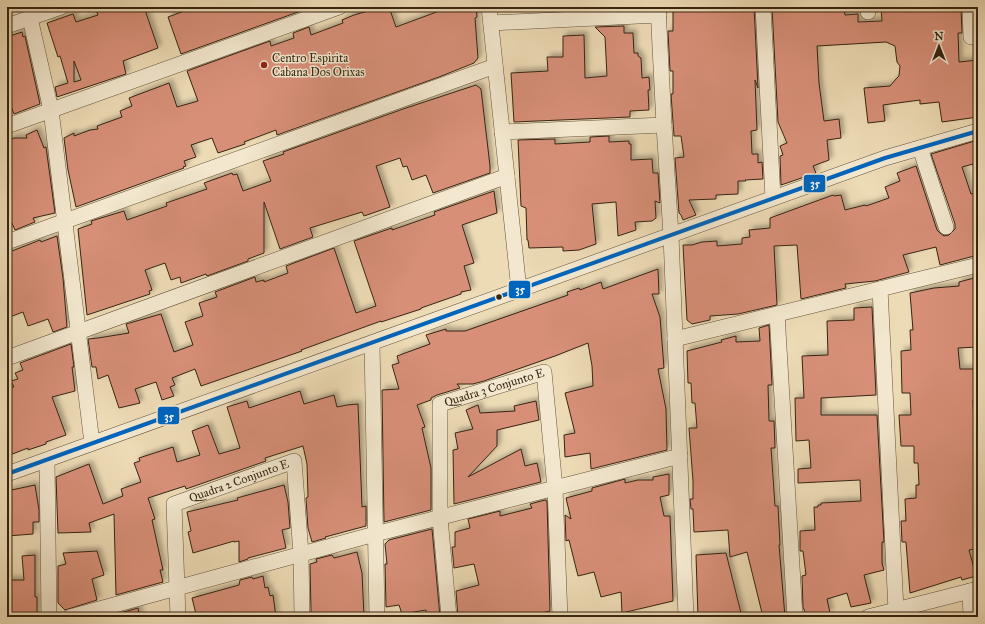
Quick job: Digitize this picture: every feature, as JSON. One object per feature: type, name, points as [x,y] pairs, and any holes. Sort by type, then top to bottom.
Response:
[{"type":"street","points":[[7,26],[61,7]]},
{"type":"street","points":[[7,126],[339,7]]},
{"type":"street","points":[[489,7],[520,290]]},
{"type":"street","points":[[763,7],[773,198]]},
{"type":"street","points":[[970,7],[971,37]]},
{"type":"street","points":[[491,23],[658,11],[671,235],[686,617]]},
{"type":"street","points":[[30,18],[51,110],[92,443]]},
{"type":"street","points":[[7,242],[495,66]]},
{"type":"street","points":[[502,132],[664,125]]},
{"type":"street","points":[[7,474],[885,158],[978,131]]},
{"type":"street","points":[[920,148],[946,227]]},
{"type":"street","points":[[7,358],[507,176]]},
{"type":"street","points":[[675,339],[978,265]]},
{"type":"street","points":[[880,289],[896,610]]},
{"type":"street","points":[[777,314],[795,617]]},
{"type":"street","points":[[372,343],[376,617]]},
{"type":"street","name":"Quadra 3 Conjunto E","points":[[449,617],[440,518],[440,404],[544,372],[555,488],[560,617]]},
{"type":"street","points":[[70,617],[375,534],[680,456]]},
{"type":"street","points":[[47,460],[49,617]]},
{"type":"street","name":"Quadra 2 Conjunto E","points":[[178,617],[174,504],[294,461],[300,554],[302,617]]},
{"type":"street","points":[[868,617],[974,590],[971,617]]},
{"type":"building","points":[[95,7],[144,7],[158,48],[123,61],[126,74],[57,97],[55,87],[68,83],[60,56],[58,57],[47,23],[73,14],[76,22],[98,15]],"holes":[[[74,61],[81,80],[74,82]]]},
{"type":"building","points":[[186,7],[312,7],[181,54],[168,17],[187,10]]},
{"type":"building","points":[[382,7],[389,7],[396,27],[450,7],[476,7],[477,17],[475,18],[478,58],[474,63],[439,77],[277,135],[276,130],[244,142],[245,144],[218,153],[212,138],[191,145],[196,157],[184,161],[186,166],[183,167],[184,168],[76,207],[68,170],[64,138],[74,133],[74,136],[90,130],[98,129],[97,126],[122,117],[120,111],[132,106],[129,98],[169,83],[177,107],[198,101],[187,71],[270,41],[271,46],[294,38],[293,33],[309,27],[311,35],[343,23],[342,20],[354,15]]},
{"type":"building","points":[[576,7],[624,7],[624,8],[579,10]]},
{"type":"building","points":[[682,7],[754,7],[758,88],[755,80],[757,130],[751,131],[752,154],[758,154],[758,163],[762,162],[763,179],[738,181],[738,194],[716,195],[716,199],[689,200],[696,215],[683,220],[679,213],[675,158],[684,157],[681,136],[674,136],[671,94],[673,94],[673,71],[670,71],[668,31],[673,31],[673,10],[682,9]]},
{"type":"building","points":[[772,7],[780,7],[780,9],[844,7],[845,15],[858,14],[858,22],[882,21],[881,7],[954,7],[954,10],[961,9],[962,33],[958,33],[959,62],[978,60],[978,117],[942,122],[939,102],[920,104],[920,100],[883,105],[885,121],[868,123],[864,88],[890,86],[899,76],[900,66],[897,62],[895,46],[886,42],[817,46],[819,83],[824,121],[839,119],[841,138],[827,140],[829,160],[813,166],[816,173],[781,185],[780,156],[783,155],[780,146],[787,143],[778,122]]},
{"type":"building","points":[[624,26],[624,33],[633,33],[634,53],[638,53],[638,56],[641,58],[642,78],[649,77],[649,110],[630,111],[630,117],[514,122],[511,73],[548,71],[547,57],[563,57],[563,36],[584,35],[585,78],[607,76],[605,37],[595,27]]},
{"type":"building","points":[[22,32],[23,37],[25,36],[40,104],[14,114],[7,96],[7,37]]},
{"type":"building","points":[[476,85],[481,89],[490,173],[433,193],[426,175],[412,180],[407,166],[403,167],[400,158],[376,166],[390,207],[364,216],[362,212],[310,228],[313,237],[280,249],[264,202],[264,253],[248,259],[248,261],[207,276],[206,274],[181,283],[180,277],[171,280],[165,263],[145,270],[152,290],[149,291],[150,294],[87,315],[78,229],[92,224],[91,221],[124,211],[127,220],[167,206],[166,203],[207,189],[204,183],[232,173],[233,175],[237,174],[243,191],[271,181],[263,161],[284,154],[283,152],[406,108]]},
{"type":"building","points":[[37,130],[44,148],[46,147],[55,213],[33,218],[35,222],[15,230],[7,212],[7,141],[14,138],[27,138],[26,135]]},
{"type":"building","points":[[609,136],[609,142],[629,141],[629,144],[631,144],[631,160],[652,159],[653,173],[658,173],[660,203],[655,201],[656,218],[652,221],[635,222],[636,230],[618,236],[616,202],[592,204],[596,244],[579,250],[563,251],[563,247],[529,248],[527,240],[526,208],[521,206],[518,140],[555,139],[555,144],[590,142],[590,137]]},
{"type":"building","points":[[978,140],[978,170],[974,170],[973,164],[962,167],[971,194],[978,192],[978,255],[940,265],[936,247],[903,255],[909,272],[875,281],[845,284],[846,288],[801,299],[797,245],[774,246],[777,305],[738,314],[710,316],[710,320],[692,324],[687,320],[683,245],[717,241],[717,246],[742,244],[742,238],[750,237],[749,230],[770,228],[770,218],[833,195],[841,195],[845,210],[866,206],[889,198],[885,187],[900,181],[897,173],[916,166],[937,230],[944,236],[949,235],[955,229],[955,224],[931,154]]},
{"type":"building","points":[[494,191],[497,213],[462,225],[474,263],[464,266],[471,290],[461,292],[461,294],[421,309],[381,321],[301,350],[302,351],[201,386],[195,369],[172,378],[175,385],[170,387],[174,396],[162,400],[156,382],[135,389],[140,403],[119,408],[108,375],[98,379],[96,367],[92,367],[88,339],[129,333],[126,324],[161,314],[174,352],[193,345],[185,322],[203,316],[199,303],[217,297],[215,292],[255,277],[256,282],[264,280],[264,282],[288,273],[286,266],[334,248],[356,313],[376,306],[354,241],[435,215],[434,212]]},
{"type":"building","points":[[57,236],[63,278],[67,327],[53,332],[48,319],[28,326],[23,312],[7,318],[7,253],[40,240],[41,242]]},
{"type":"building","points":[[658,269],[659,294],[652,294],[660,317],[664,368],[658,369],[666,409],[667,450],[591,469],[590,453],[565,457],[564,435],[575,433],[565,393],[593,386],[592,366],[588,343],[484,381],[473,384],[457,384],[460,388],[437,395],[431,398],[431,400],[417,405],[425,427],[422,428],[431,468],[431,510],[384,522],[382,390],[399,389],[392,365],[399,363],[397,356],[430,344],[426,335],[446,329],[446,331],[465,331],[568,295],[567,292],[579,288],[580,290],[601,282],[603,289]]},
{"type":"building","points":[[978,277],[978,347],[958,348],[960,369],[978,369],[978,400],[973,400],[974,424],[978,424],[978,545],[975,546],[975,549],[969,550],[976,576],[962,580],[961,577],[910,593],[906,542],[902,542],[901,521],[906,521],[905,499],[916,498],[916,485],[919,485],[918,463],[914,463],[914,446],[901,446],[899,415],[911,415],[910,393],[902,393],[901,351],[911,350],[910,330],[913,330],[910,293],[934,288],[959,286],[959,282]]},
{"type":"building","points":[[872,307],[876,395],[821,398],[821,415],[877,415],[884,542],[882,542],[882,563],[884,570],[864,575],[871,603],[851,607],[847,593],[827,599],[830,613],[807,617],[803,607],[802,576],[806,575],[803,551],[800,551],[800,531],[815,530],[814,507],[818,507],[821,503],[861,501],[860,480],[798,483],[798,469],[811,468],[809,440],[796,441],[795,398],[804,398],[802,356],[828,355],[827,321],[854,320],[854,308]]},
{"type":"building","points":[[769,325],[772,385],[768,385],[769,421],[774,421],[775,448],[771,448],[775,506],[778,506],[779,545],[785,617],[763,617],[747,552],[730,557],[728,530],[694,532],[693,509],[691,509],[690,499],[693,499],[693,481],[689,428],[697,428],[695,403],[692,403],[691,383],[688,383],[687,351],[722,342],[721,340],[736,336],[736,342],[760,341],[759,328]]},
{"type":"building","points":[[71,344],[75,391],[52,397],[66,435],[46,442],[46,444],[28,450],[28,448],[7,456],[7,388],[14,387],[11,381],[18,379],[15,373],[23,370],[20,363]]},
{"type":"building","points":[[300,391],[304,404],[334,395],[337,407],[358,404],[362,507],[366,506],[366,526],[312,542],[308,528],[306,498],[308,497],[307,464],[303,446],[265,458],[266,461],[186,489],[185,486],[148,498],[155,519],[152,520],[163,570],[160,570],[163,582],[116,595],[114,514],[89,523],[91,532],[58,533],[56,477],[89,464],[103,504],[123,496],[121,489],[141,482],[134,463],[140,461],[139,458],[173,447],[177,462],[200,455],[192,431],[208,425],[219,454],[240,448],[227,407],[247,401],[249,408]]},
{"type":"building","points":[[536,401],[539,420],[497,430],[497,446],[468,477],[521,449],[525,466],[537,463],[541,482],[454,504],[453,450],[458,449],[455,433],[473,429],[466,410],[478,405],[480,413],[515,411],[514,406]]},
{"type":"building","points":[[669,474],[669,495],[660,497],[664,516],[670,516],[673,601],[622,613],[621,592],[601,597],[594,572],[578,576],[569,540],[566,541],[565,515],[571,519],[566,498],[592,491],[592,488],[625,479],[625,483],[638,480],[653,480],[653,477]]},
{"type":"building","points":[[35,485],[39,510],[39,522],[33,522],[33,534],[7,536],[7,491]]},
{"type":"building","points":[[284,485],[288,502],[290,528],[282,530],[286,548],[248,558],[239,562],[239,541],[234,541],[193,553],[188,532],[191,531],[187,512],[238,500],[237,498]]},
{"type":"building","points":[[545,500],[547,501],[550,611],[525,617],[458,617],[456,591],[479,585],[474,564],[454,568],[452,547],[455,547],[455,532],[470,528],[468,519],[500,511],[500,516],[532,508],[530,504]]},
{"type":"building","points":[[432,529],[440,617],[426,617],[426,610],[402,614],[399,605],[386,607],[385,564],[387,564],[385,544],[389,540]]},
{"type":"building","points":[[97,551],[104,575],[92,579],[97,600],[65,610],[58,603],[58,566],[66,564],[63,553]]},
{"type":"building","points":[[357,552],[362,573],[364,617],[312,617],[310,564],[317,562],[316,559],[332,555],[334,558]]},
{"type":"building","points":[[726,553],[742,617],[698,617],[696,555]]},
{"type":"building","points":[[35,555],[35,597],[37,597],[37,617],[7,617],[7,580],[24,580],[22,556]]},
{"type":"building","points":[[263,576],[265,588],[268,587],[270,596],[273,595],[276,617],[204,617],[203,612],[196,614],[192,598],[239,585],[240,580],[252,577],[253,579]]},
{"type":"building","points":[[138,608],[140,617],[117,617],[117,614]]},
{"type":"transit line","name":"35","points":[[7,474],[885,158],[978,131]]},
{"type":"place","name":"Centro Espirita Cabana Dos Orixas","points":[[264,65]]}]
